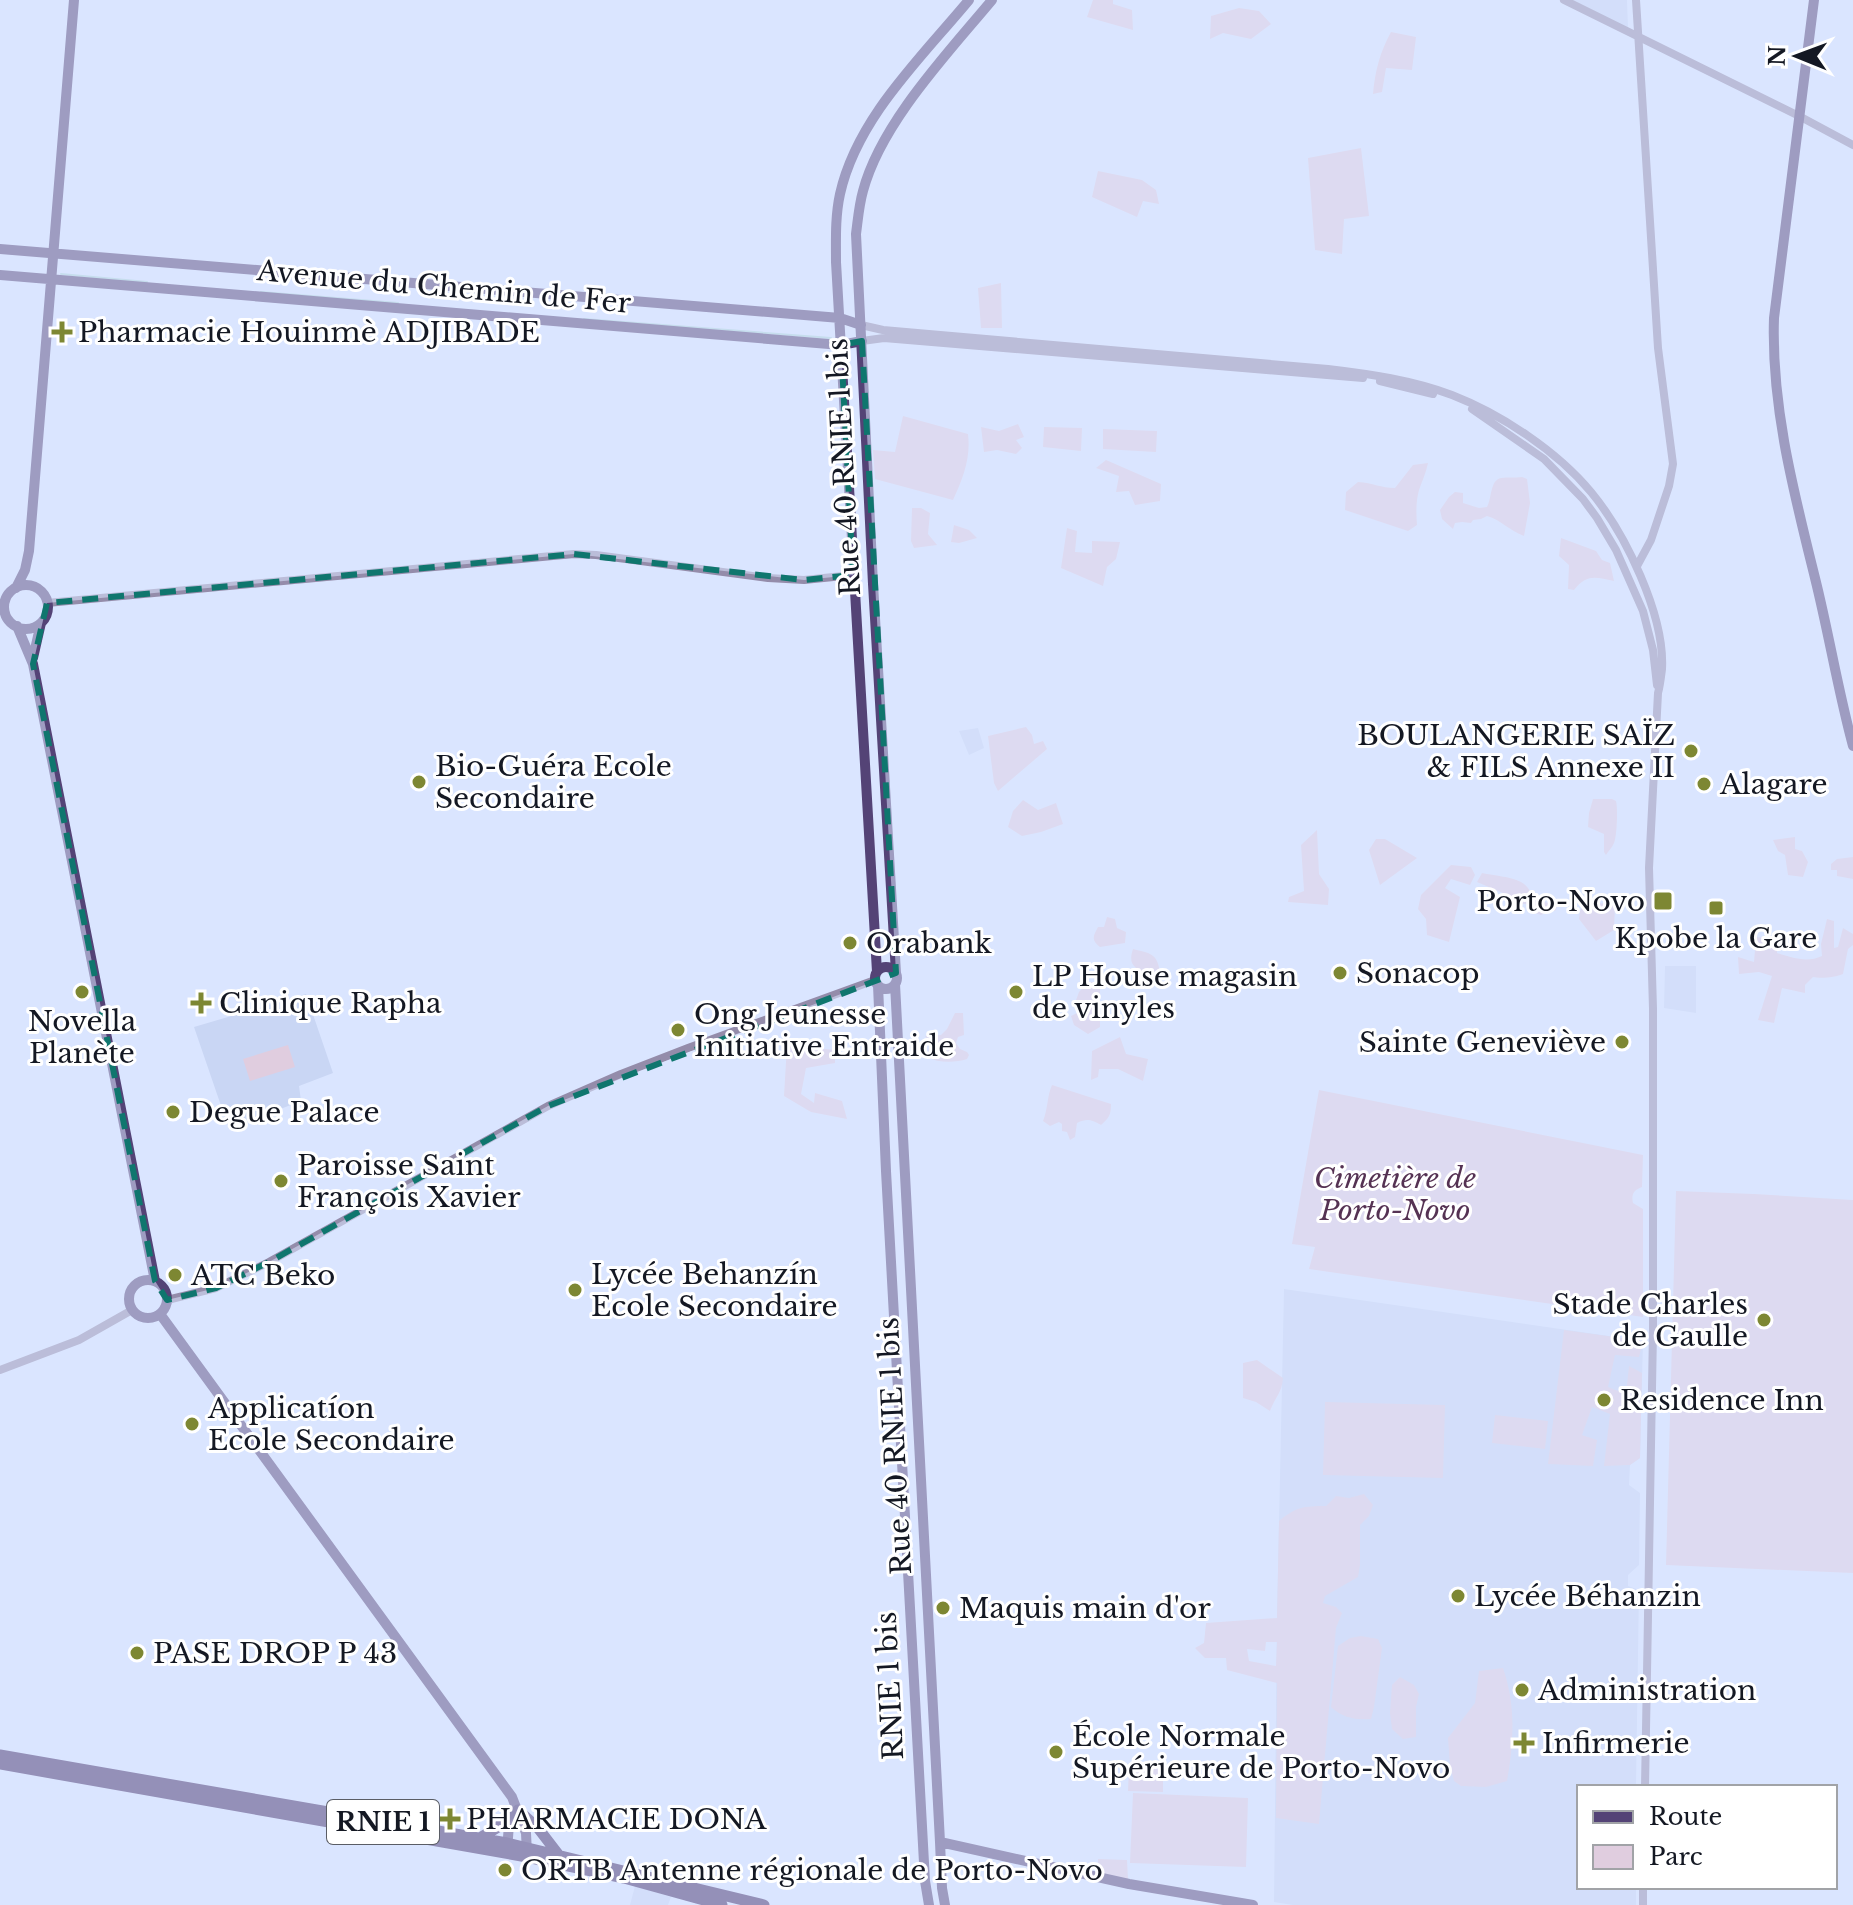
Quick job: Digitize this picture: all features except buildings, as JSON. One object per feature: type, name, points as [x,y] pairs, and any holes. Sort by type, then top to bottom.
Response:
[{"type":"highway","name":"RNIE 1","points":[[0,1755],[477,1839],[507,1848]]},
{"type":"highway","name":"RNIE 1","points":[[0,1764],[507,1848],[722,1905]]},
{"type":"highway","points":[[477,1839],[498,1827],[514,1812],[538,1828],[558,1855]]},
{"type":"highway","name":"RNIE 1","points":[[526,1852],[558,1855],[764,1905]]},
{"type":"main road","points":[[41,623],[29,628],[17,626],[2,610],[25,570],[29,551],[74,0]]},
{"type":"main road","name":"Rue 40 RNIE 1 bis","points":[[876,979],[836,230],[840,193],[865,134],[908,73],[969,0]]},
{"type":"main road","name":"Rue 40 RNIE 1 bis","points":[[945,1905],[856,234],[863,189],[885,141],[908,105],[992,0]]},
{"type":"main road","points":[[1814,0],[1774,318],[1773,353],[1776,398],[1785,448],[1853,746]]},
{"type":"main road","name":"Avenue du Chemin de Fer","points":[[0,249],[840,318],[861,325]]},
{"type":"main road","name":"Avenue du Chemin de Fer","points":[[0,275],[841,345],[862,341]]},
{"type":"main road","points":[[29,551],[37,588]]},
{"type":"main road","points":[[16,588],[26,585],[37,588],[44,594],[47,603],[47,614],[41,623],[33,664]]},
{"type":"main road","points":[[17,626],[33,664],[155,1281]]},
{"type":"main road","points":[[887,967],[895,979],[888,989],[876,979],[887,967]]},
{"type":"main road","name":"RNIE 1 bis","points":[[876,979],[916,1725],[929,1905]]},
{"type":"main road","points":[[143,1280],[155,1281],[162,1286],[167,1300],[160,1314],[148,1318],[132,1310],[129,1301],[133,1287],[143,1280]]},
{"type":"main road","points":[[160,1314],[512,1797],[514,1812],[507,1848]]},
{"type":"main road","points":[[514,1812],[526,1833],[526,1852]]},
{"type":"main road","points":[[940,1842],[1129,1884],[1253,1905]]},
{"type":"street","points":[[1564,0],[1853,145]]},
{"type":"street","points":[[1636,0],[1658,348],[1673,464],[1651,540],[1637,566]]},
{"type":"street","name":"Avenue du Chemin de Fer","points":[[861,325],[884,334]]},
{"type":"street","name":"Avenue du Chemin de Fer","points":[[862,341],[884,334]]},
{"type":"street","points":[[884,334],[1342,371],[1408,381],[1472,404],[1532,439],[1570,469],[1590,491],[1625,543],[1647,593],[1659,639],[1662,668],[1649,868],[1653,1024],[1653,1331],[1645,1785]]},
{"type":"street","points":[[884,334],[1371,379],[1454,401],[1544,459],[1583,499],[1616,550],[1637,597],[1653,650],[1658,693]]},
{"type":"street","points":[[47,603],[574,554],[792,580],[853,575]]},
{"type":"street","points":[[167,1300],[216,1288],[256,1269],[560,1101],[688,1048],[876,979]]},
{"type":"street","points":[[0,1370],[79,1340],[132,1310]]},
{"type":"highlighted area","points":[[862,341],[896,973],[548,1106],[269,1262],[216,1288],[167,1300],[155,1281],[33,664],[47,603],[574,554],[804,580],[853,575],[841,345]]},
{"type":"shaded area","points":[[1573,0],[1627,0],[1628,28]]},
{"type":"shaded area","points":[[978,728],[984,748],[969,755],[959,731]]},
{"type":"shaded area","points":[[1665,966],[1696,966],[1696,1013],[1664,1008]]},
{"type":"shaded area","points":[[306,994],[333,1073],[299,1086],[301,1101],[229,1129],[194,1027]]},
{"type":"shaded area","name":"Lycée Béhanzin","points":[[1284,1289],[1643,1341],[1640,1458],[1630,1465],[1629,1485],[1640,1493],[1639,1565],[1628,1575],[1628,1586],[1639,1590],[1636,1785],[1577,1785],[1577,1889],[1636,1889],[1636,1905],[1293,1905],[1274,1902]]},
{"type":"shaded area","points":[[635,1886],[671,1897],[668,1905],[630,1905]]},
{"type":"green space","points":[[1093,0],[1113,0],[1113,4],[1132,10],[1133,30],[1087,17]]},
{"type":"green space","points":[[1239,8],[1259,11],[1271,24],[1251,39],[1223,33],[1210,39],[1211,16]]},
{"type":"green space","points":[[1391,32],[1416,37],[1412,70],[1386,68],[1382,92],[1373,94],[1379,62]]},
{"type":"green space","points":[[1361,148],[1369,216],[1344,219],[1342,254],[1315,250],[1308,158]]},
{"type":"green space","points":[[1098,171],[1142,180],[1156,190],[1159,204],[1143,201],[1137,217],[1092,197]]},
{"type":"green space","points":[[1001,283],[1002,328],[981,328],[978,288]]},
{"type":"green space","points":[[903,416],[968,434],[965,468],[953,500],[875,479],[873,450],[895,452]]},
{"type":"green space","points":[[1018,424],[1024,437],[1016,440],[1022,448],[1016,454],[997,450],[984,452],[981,427],[999,431]]},
{"type":"green space","points":[[1044,427],[1082,428],[1081,451],[1043,447]]},
{"type":"green space","points":[[1103,429],[1157,431],[1156,452],[1103,449]]},
{"type":"green space","points":[[1106,460],[1161,484],[1160,501],[1135,505],[1129,491],[1116,492],[1119,476],[1096,468]]},
{"type":"green space","points":[[1428,463],[1418,494],[1417,525],[1408,531],[1345,510],[1346,492],[1358,482],[1395,488],[1413,465]]},
{"type":"green space","points":[[1497,479],[1527,479],[1530,503],[1524,536],[1487,516],[1471,523],[1455,523],[1453,529],[1442,519],[1440,510],[1455,492],[1463,493],[1463,503],[1487,507]]},
{"type":"green space","points":[[912,508],[921,508],[930,513],[928,534],[937,545],[914,548],[911,541]]},
{"type":"green space","points":[[954,525],[969,530],[977,538],[951,542]]},
{"type":"green space","points":[[1067,528],[1077,531],[1075,552],[1092,553],[1092,541],[1120,542],[1116,559],[1107,567],[1103,586],[1061,568]]},
{"type":"green space","points":[[1561,538],[1596,551],[1602,560],[1610,563],[1614,581],[1592,578],[1583,581],[1574,590],[1568,589],[1569,565],[1559,556]]},
{"type":"green space","points":[[1026,727],[1034,744],[1043,741],[1047,749],[998,791],[994,783],[988,736]]},
{"type":"green space","points":[[1593,799],[1616,801],[1615,839],[1606,855],[1604,834],[1588,827]]},
{"type":"green space","points":[[1023,800],[1038,810],[1056,803],[1063,824],[1022,836],[1008,827],[1013,811]]},
{"type":"green space","points":[[1317,830],[1319,874],[1329,889],[1328,905],[1288,902],[1289,897],[1304,891],[1301,845]]},
{"type":"green space","points":[[1795,837],[1795,849],[1802,851],[1808,862],[1803,877],[1788,875],[1785,855],[1778,851],[1773,840]]},
{"type":"green space","points":[[1376,839],[1385,839],[1417,858],[1380,885],[1369,850]]},
{"type":"green space","points":[[1853,857],[1853,879],[1837,876],[1837,870],[1831,870],[1831,864],[1837,859]]},
{"type":"green space","points":[[1451,865],[1471,867],[1475,875],[1470,885],[1451,879],[1445,888],[1460,897],[1449,942],[1427,935],[1426,919],[1418,909],[1421,895]]},
{"type":"green space","points":[[1482,873],[1516,880],[1539,900],[1558,905],[1555,911],[1541,915],[1535,913],[1530,904],[1522,904],[1523,910],[1517,912],[1510,910],[1510,896],[1477,882]]},
{"type":"green space","points":[[1584,904],[1615,905],[1614,930],[1596,941],[1579,919],[1580,911]]},
{"type":"green space","points":[[1107,917],[1115,919],[1117,928],[1126,932],[1125,943],[1100,947],[1095,942],[1095,933],[1098,927],[1104,927]]},
{"type":"green space","points":[[1827,919],[1834,921],[1834,948],[1838,947],[1843,928],[1853,934],[1853,945],[1848,949],[1843,974],[1813,977],[1805,985],[1805,993],[1782,988],[1774,1023],[1758,1020],[1772,976],[1759,972],[1739,974],[1738,957],[1754,962],[1756,937],[1777,944],[1777,953],[1789,957],[1805,959],[1822,956],[1821,944]]},
{"type":"green space","points":[[1133,949],[1153,956],[1161,976],[1155,979],[1143,977],[1132,963]]},
{"type":"green space","points":[[1088,982],[1100,982],[1100,1027],[1088,1034],[1074,1025],[1071,1016],[1079,1012],[1075,1003]]},
{"type":"green space","points":[[955,1013],[963,1013],[964,1035],[958,1037],[956,1043],[967,1052],[967,1059],[947,1062],[927,1057],[930,1043],[925,1036],[941,1035]]},
{"type":"green space","points":[[1120,1037],[1126,1054],[1148,1059],[1143,1081],[1118,1069],[1099,1069],[1098,1077],[1091,1080],[1092,1051]]},
{"type":"green space","points":[[288,1045],[295,1067],[250,1081],[243,1059]]},
{"type":"green space","points":[[787,1045],[835,1050],[835,1063],[806,1068],[801,1094],[814,1103],[815,1093],[842,1101],[847,1119],[811,1112],[784,1096]]},
{"type":"green space","points":[[1052,1085],[1111,1104],[1109,1116],[1101,1125],[1089,1120],[1077,1123],[1075,1137],[1070,1140],[1067,1132],[1062,1131],[1062,1124],[1059,1122],[1050,1126],[1043,1121]]},
{"type":"green space","name":"Cimetière de Porto-Novo","points":[[1319,1090],[1643,1155],[1642,1187],[1632,1197],[1633,1203],[1643,1209],[1643,1317],[1309,1269],[1315,1247],[1292,1244]]},
{"type":"green space","points":[[1676,1191],[1853,1200],[1853,1573],[1666,1565]]},
{"type":"green space","points":[[1564,1330],[1643,1341],[1639,1357],[1615,1355],[1608,1387],[1626,1394],[1629,1366],[1642,1373],[1640,1458],[1630,1465],[1604,1466],[1610,1414],[1592,1407],[1582,1435],[1597,1440],[1593,1466],[1548,1464]]},
{"type":"green space","points":[[1257,1360],[1283,1378],[1270,1411],[1243,1398],[1243,1363]]},
{"type":"green space","points":[[1325,1402],[1445,1405],[1443,1478],[1323,1475]]},
{"type":"green space","points":[[1495,1415],[1548,1421],[1545,1449],[1492,1443]]},
{"type":"green space","points":[[1364,1494],[1373,1505],[1369,1516],[1360,1525],[1358,1577],[1325,1596],[1323,1603],[1336,1607],[1342,1613],[1336,1628],[1319,1824],[1276,1818],[1277,1683],[1227,1670],[1226,1658],[1205,1658],[1195,1648],[1204,1643],[1206,1623],[1277,1618],[1279,1521],[1301,1508],[1326,1506],[1336,1496],[1349,1498]],"holes":[[[1266,1642],[1277,1642],[1276,1666],[1249,1661],[1247,1649],[1265,1651]]]},
{"type":"green space","points":[[1350,1638],[1378,1639],[1382,1648],[1371,1719],[1350,1718],[1331,1707],[1338,1646]]},
{"type":"green space","points":[[1503,1668],[1510,1696],[1512,1724],[1507,1781],[1486,1787],[1461,1786],[1454,1781],[1448,1738],[1475,1703],[1479,1671]]},
{"type":"green space","points":[[1400,1677],[1414,1685],[1419,1694],[1416,1737],[1403,1739],[1392,1729],[1392,1685]]},
{"type":"green space","points":[[1129,1768],[1163,1769],[1163,1792],[1128,1791]]},
{"type":"green space","points":[[1133,1793],[1248,1798],[1246,1867],[1130,1863]]},
{"type":"green space","points":[[1098,1859],[1127,1860],[1128,1879],[1098,1874]]},
{"type":"waterway","points":[[61,274],[147,282]]},
{"type":"waterway","points":[[261,292],[398,303]]},
{"type":"waterway","points":[[584,319],[831,338]]},
{"type":"place","name":"Pharmacie Houinmè ADJIBADE","points":[[62,332]]},
{"type":"place","name":"BOULANGERIE SAÏZ & FILS Annexe II","points":[[1691,751]]},
{"type":"place","name":"Bio-Guéra Ecole Secondaire","points":[[419,782]]},
{"type":"place","name":"Alagare","points":[[1704,784]]},
{"type":"place","name":"Porto-Novo","points":[[1663,901]]},
{"type":"place","name":"Kpobe la Gare","points":[[1716,908]]},
{"type":"place","name":"Orabank","points":[[850,943]]},
{"type":"place","name":"Sonacop","points":[[1340,973]]},
{"type":"place","name":"Novella Planète","points":[[82,992]]},
{"type":"place","name":"LP House magasin de vinyles","points":[[1016,992]]},
{"type":"place","name":"Clinique Rapha","points":[[201,1003]]},
{"type":"place","name":"Ong Jeunesse Initiative Entraide","points":[[678,1030]]},
{"type":"place","name":"Sainte Geneviève","points":[[1622,1042]]},
{"type":"place","name":"Degue Palace","points":[[173,1112]]},
{"type":"place","name":"Paroisse Saint François Xavier","points":[[281,1181]]},
{"type":"place","name":"ATC Beko","points":[[175,1275]]},
{"type":"place","name":"Lycée Behanzín Ecole Secondaire","points":[[575,1290]]},
{"type":"place","name":"Stade Charles de Gaulle","points":[[1764,1320]]},
{"type":"place","name":"Residence Inn","points":[[1604,1400]]},
{"type":"place","name":"Applicatíon Ecole Secondaire","points":[[192,1424]]},
{"type":"place","name":"Lycée Béhanzin","points":[[1458,1596]]},
{"type":"place","name":"Maquis main d'or","points":[[943,1608]]},
{"type":"place","name":"PASE DROP P 43","points":[[137,1653]]},
{"type":"place","name":"Administration","points":[[1522,1690]]},
{"type":"place","name":"Infirmerie","points":[[1524,1743]]},
{"type":"place","name":"École Normale Supérieure de Porto-Novo","points":[[1056,1752]]},
{"type":"place","name":"PHARMACIE DONA","points":[[450,1819]]},
{"type":"place","name":"ORTB Antenne régionale de Porto-Novo","points":[[505,1870]]}]
